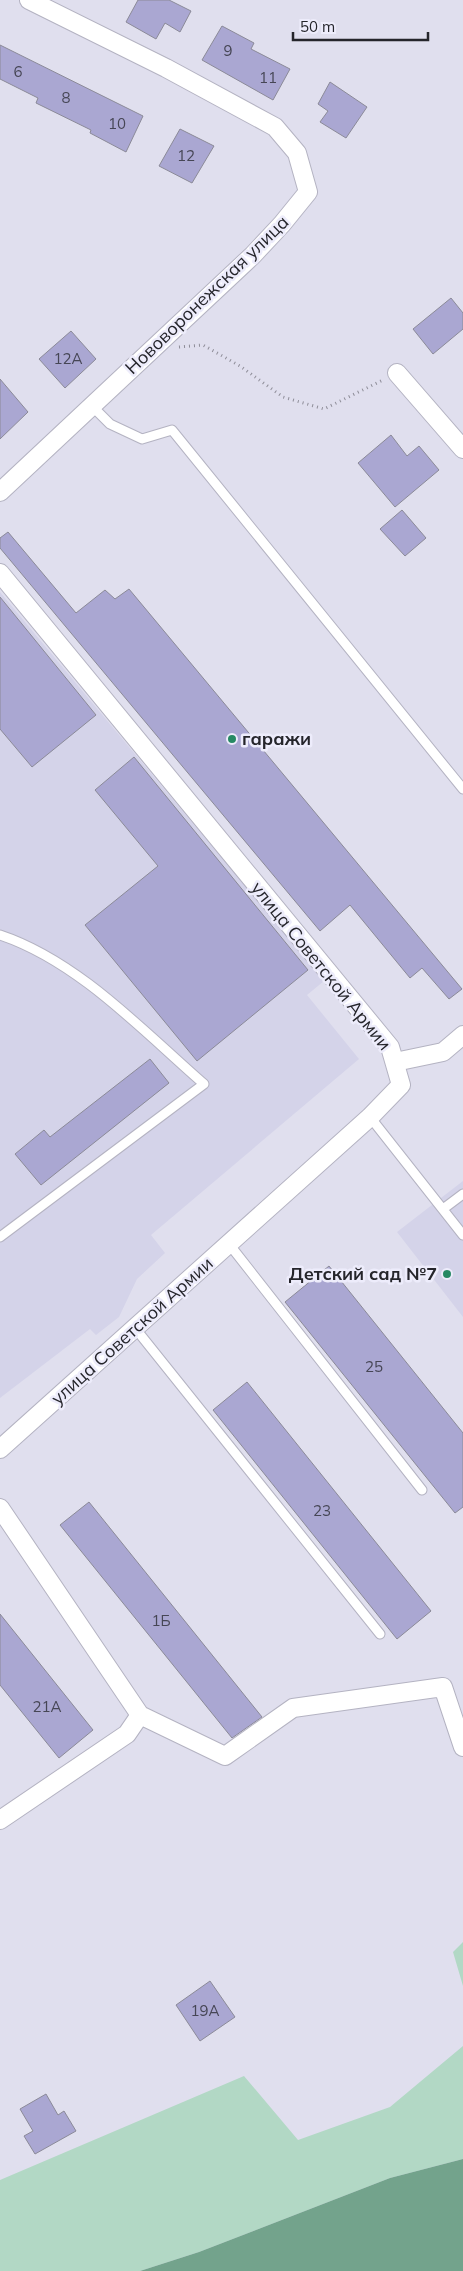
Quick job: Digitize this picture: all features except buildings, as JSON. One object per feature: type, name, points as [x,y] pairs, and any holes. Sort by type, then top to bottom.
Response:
[{"type":"street","name":"Нововоронежская улица","points":[[0,492],[253,255],[308,192],[298,154],[275,127],[166,68],[29,0]]},
{"type":"street","points":[[397,373],[463,449]]},
{"type":"street","name":"улица Советской Армии","points":[[0,573],[390,1047],[401,1085],[370,1116],[229,1244],[0,1449]]},
{"type":"street","points":[[394,1062],[443,1052],[463,1035]]},
{"type":"street","points":[[0,1508],[140,1715],[226,1756],[293,1708],[443,1687],[463,1747]]},
{"type":"street","points":[[0,1820],[127,1734],[140,1715]]},
{"type":"lane","points":[[92,406],[110,424],[142,438],[172,430],[463,789]]},
{"type":"lane","points":[[0,935],[16,940],[85,979],[204,1084],[0,1237]]},
{"type":"lane","points":[[370,1116],[463,1235]]},
{"type":"lane","points":[[443,1209],[463,1194]]},
{"type":"lane","points":[[229,1244],[422,1490]]},
{"type":"lane","points":[[135,1328],[380,1634]]},
{"type":"path","points":[[156,346],[186,348],[203,345],[240,366],[283,397],[324,409],[397,373]]},
{"type":"shaded area","points":[[0,592],[324,981],[307,995],[359,1059],[151,1235],[165,1253],[137,1279],[119,1317],[96,1335],[90,1329],[0,1398]]},
{"type":"shaded area","name":"Детский сад №7","points":[[463,1181],[463,1317],[397,1232]]},
{"type":"shaded area","points":[[463,1942],[463,1986],[453,1952]]},
{"type":"shaded area","points":[[463,2046],[463,2159],[390,2178],[199,2252],[140,2271],[0,2271],[0,2180],[244,2076],[298,2140],[390,2107]]},
{"type":"shaded area","points":[[463,2159],[463,2271],[140,2271],[199,2252],[390,2178]]},
{"type":"place","name":"гаражи","points":[[232,739]]},
{"type":"place","name":"Детский сад №7","points":[[447,1274]]}]
